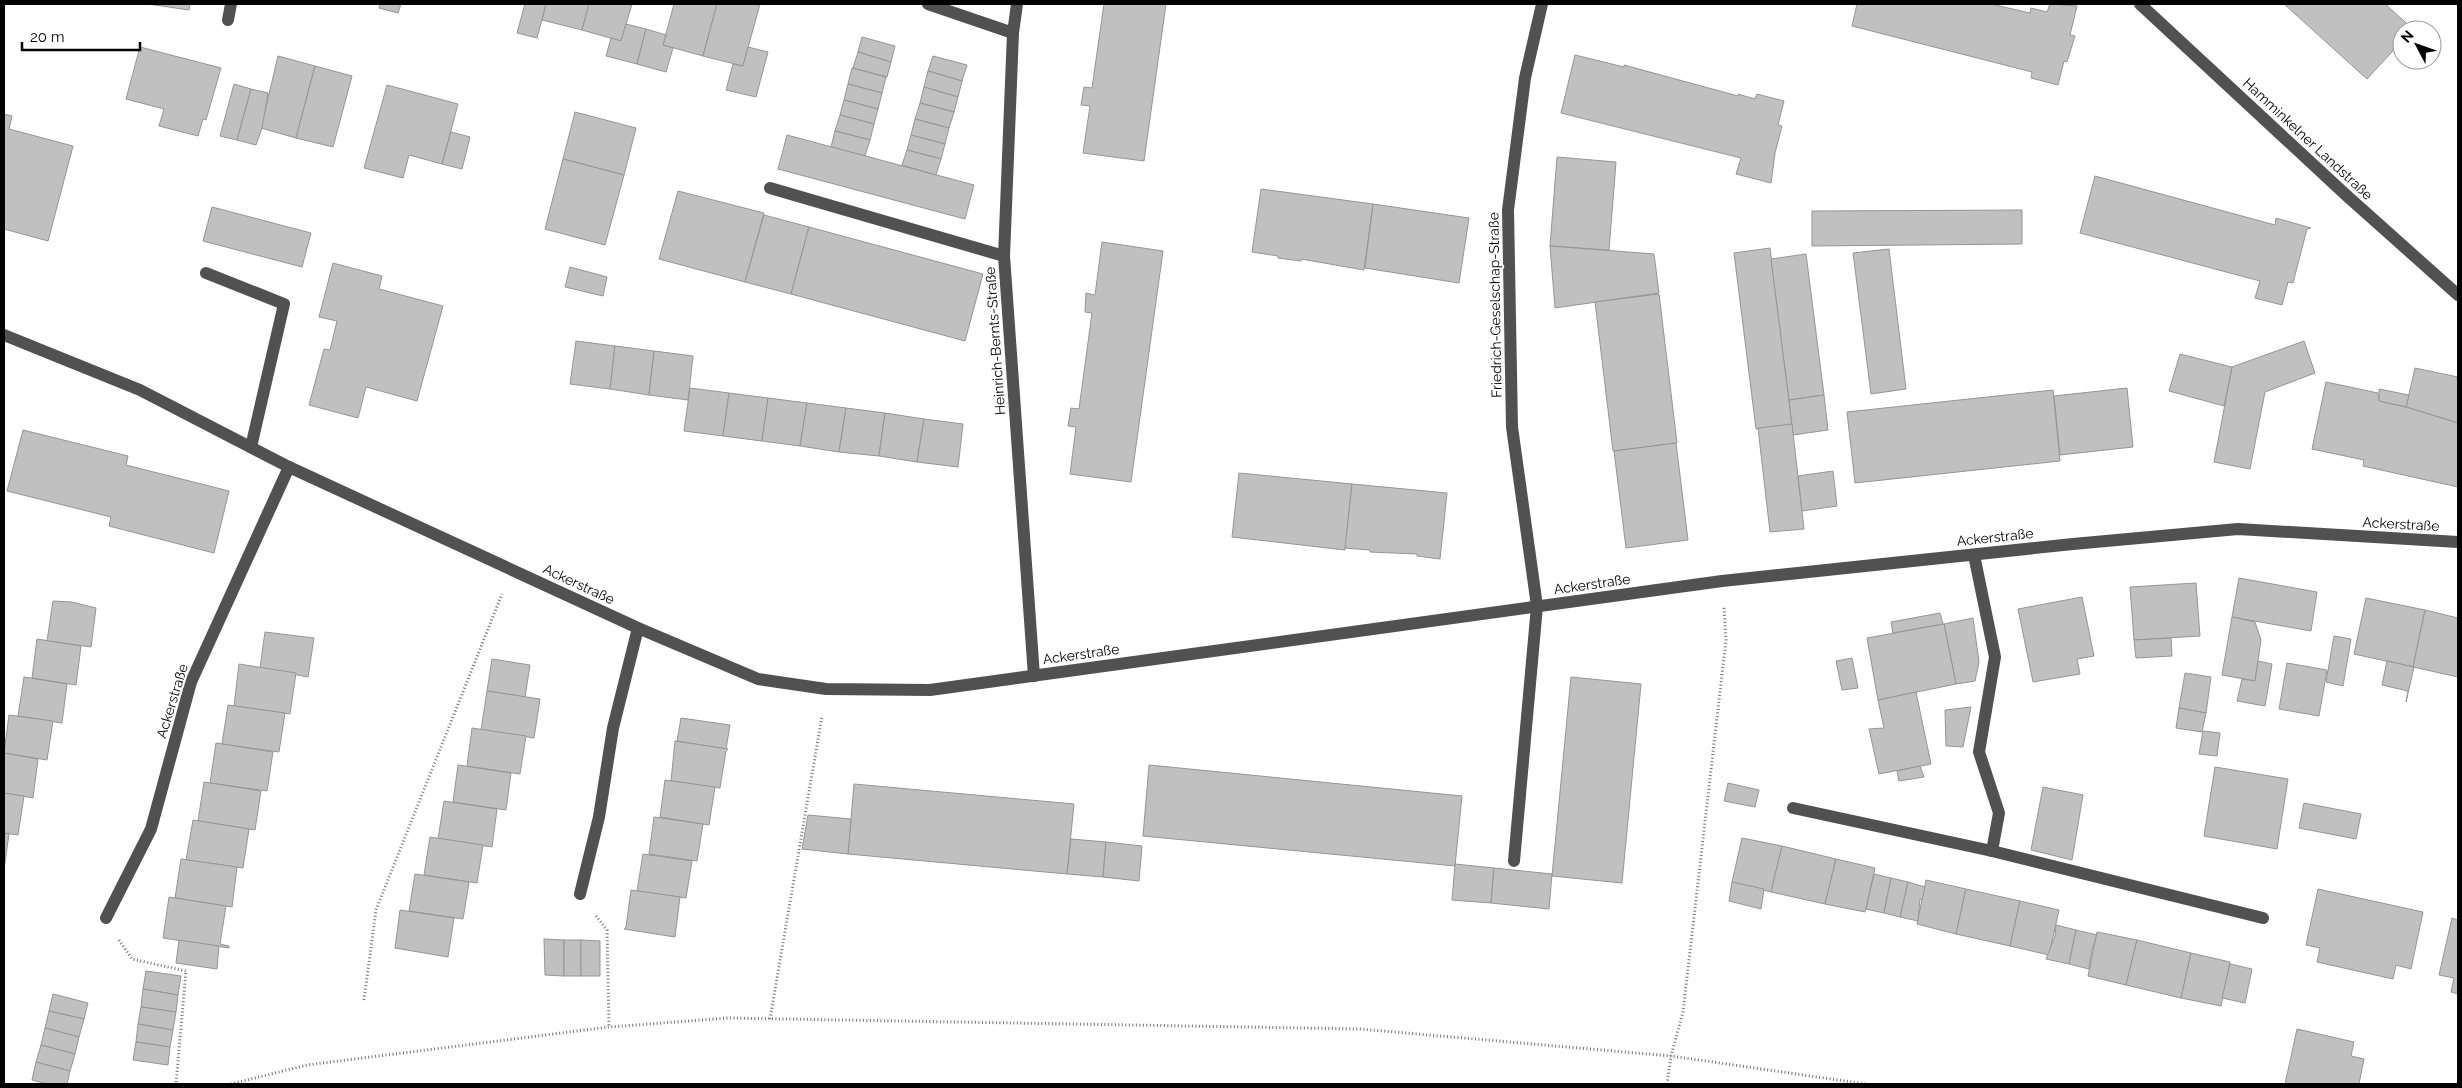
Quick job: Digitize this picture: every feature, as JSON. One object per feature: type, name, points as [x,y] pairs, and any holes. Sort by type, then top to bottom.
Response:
[{"type":"street","points":[[228,20],[230,4]]},
{"type":"street","points":[[928,4],[1013,33]]},
{"type":"street","name":"Heinrich-Bernts-Straße","points":[[1017,4],[1013,33],[1004,256],[1034,676]]},
{"type":"street","name":"Friedrich-Geselschap-Straße","points":[[1537,606],[1512,426],[1508,210],[1526,78],[1542,4]]},
{"type":"street","name":"Hamminkelner Landstraße","points":[[2140,4],[2346,195],[2458,295]]},
{"type":"street","points":[[770,188],[1004,256]]},
{"type":"street","points":[[206,273],[284,304],[251,447]]},
{"type":"street","name":"Ackerstraße","points":[[4,336],[140,390],[289,467],[638,628],[758,679],[826,689],[930,690],[1722,581],[1974,554],[2238,530],[2458,542]]},
{"type":"street","name":"Ackerstraße","points":[[106,918],[152,830],[191,682],[289,467]]},
{"type":"street","points":[[1974,554],[1995,657],[1979,752],[1998,813],[1992,851]]},
{"type":"street","name":"Ackerstraße","points":[[1514,861],[1537,606]]},
{"type":"street","points":[[580,894],[599,817],[612,728],[638,628]]},
{"type":"street","points":[[1793,808],[1992,851],[2263,918]]},
{"type":"path","points":[[364,1000],[376,910],[512,570]]},
{"type":"path","points":[[1667,1084],[1671,1056],[1683,1012],[1726,640],[1722,581]]},
{"type":"path","points":[[770,1018],[826,689]]},
{"type":"path","points":[[580,894],[607,930],[609,1027]]},
{"type":"path","points":[[106,918],[132,959],[186,971],[176,1084]]},
{"type":"path","points":[[231,1084],[307,1066],[609,1027],[728,1018],[770,1018],[1360,1028],[1671,1056],[1866,1084]]},
{"type":"building","points":[[148,4],[190,4],[189,10]]},
{"type":"building","points":[[380,4],[401,4],[398,13],[379,8]]},
{"type":"building","points":[[525,4],[546,4],[537,38],[517,33]]},
{"type":"building","points":[[546,4],[589,4],[582,30],[542,20]]},
{"type":"building","points":[[589,4],[632,4],[621,41],[582,30]]},
{"type":"building","points":[[674,4],[717,4],[703,56],[663,45]]},
{"type":"building","points":[[717,4],[760,4],[743,66],[703,56]]},
{"type":"building","points":[[1104,4],[1166,4],[1144,161],[1083,153],[1090,106],[1081,105],[1084,87],[1092,88]]},
{"type":"building","points":[[1857,4],[1991,4],[2030,13],[2031,8],[2047,12],[2050,4],[2077,6],[2070,35],[2075,36],[2067,62],[2064,61],[2058,85],[2031,78],[2032,72],[1852,26]]},
{"type":"building","points":[[2284,4],[2385,4],[2403,20],[2392,20],[2392,52],[2367,79]]},
{"type":"building","points":[[626,24],[646,29],[637,64],[606,56],[611,38],[621,41]]},
{"type":"building","points":[[646,29],[666,35],[663,45],[673,48],[666,72],[637,64]]},
{"type":"building","points":[[862,37],[895,46],[891,62],[858,52]]},
{"type":"building","points":[[140,47],[221,68],[206,120],[203,119],[198,136],[159,126],[164,109],[126,99]]},
{"type":"building","points":[[748,47],[768,52],[756,97],[726,90],[733,64],[743,66]]},
{"type":"building","points":[[858,52],[891,62],[887,77],[853,68]]},
{"type":"building","points":[[1575,55],[1624,67],[1624,65],[1738,96],[1738,94],[1755,99],[1757,94],[1784,101],[1778,125],[1782,126],[1775,153],[1771,183],[1736,174],[1741,158],[1561,113]]},
{"type":"building","points":[[278,56],[315,66],[296,138],[261,128]]},
{"type":"building","points":[[933,56],[967,65],[962,81],[928,71]]},
{"type":"building","points":[[315,66],[352,76],[333,147],[296,138]]},
{"type":"building","points":[[852,68],[886,77],[882,93],[848,84]]},
{"type":"building","points":[[928,71],[962,81],[958,97],[924,87]]},
{"type":"building","points":[[234,84],[251,89],[237,140],[220,136]]},
{"type":"building","points":[[848,84],[882,93],[878,109],[844,100]]},
{"type":"building","points":[[387,85],[458,104],[442,164],[409,155],[403,178],[364,168]]},
{"type":"building","points":[[924,87],[958,97],[954,112],[920,103]]},
{"type":"building","points":[[251,89],[268,93],[262,128],[256,145],[237,140]]},
{"type":"building","points":[[844,100],[878,109],[874,124],[840,115]]},
{"type":"building","points":[[920,103],[954,112],[949,128],[915,119]]},
{"type":"building","points":[[575,112],[636,128],[624,175],[563,159]]},
{"type":"building","points":[[4,114],[12,116],[9,129],[73,146],[48,241],[4,229]]},
{"type":"building","points":[[840,115],[874,124],[870,140],[835,131]]},
{"type":"building","points":[[915,119],[949,128],[945,144],[911,135]]},
{"type":"building","points":[[835,131],[870,140],[865,156],[831,147]]},
{"type":"building","points":[[451,132],[470,137],[462,169],[442,164]]},
{"type":"building","points":[[787,135],[974,185],[965,219],[778,169]]},
{"type":"building","points":[[911,135],[945,144],[941,159],[907,150]]},
{"type":"building","points":[[907,150],[941,159],[936,175],[902,165]]},
{"type":"building","points":[[1557,157],[1616,162],[1609,250],[1550,246]]},
{"type":"building","points":[[563,159],[624,175],[605,245],[545,229]]},
{"type":"building","points":[[2095,176],[2275,225],[2276,218],[2311,228],[2307,229],[2293,283],[2288,282],[2282,305],[2255,298],[2260,281],[2080,233]]},
{"type":"building","points":[[1261,189],[1373,204],[1364,270],[1301,259],[1301,261],[1278,258],[1278,256],[1252,252]]},
{"type":"building","points":[[678,191],[764,213],[745,282],[659,259]]},
{"type":"building","points":[[1373,204],[1469,218],[1459,283],[1365,268]]},
{"type":"building","points":[[212,207],[311,233],[302,267],[203,241]]},
{"type":"building","points":[[2022,210],[2022,244],[1812,246],[1812,211]]},
{"type":"building","points":[[764,215],[809,227],[791,294],[745,282]]},
{"type":"building","points":[[809,227],[983,274],[965,341],[791,294]]},
{"type":"building","points":[[1102,242],[1163,251],[1131,482],[1070,474],[1076,427],[1068,426],[1071,408],[1079,409],[1092,313],[1085,312],[1086,293],[1095,295]]},
{"type":"building","points":[[1550,246],[1654,254],[1659,293],[1555,308]]},
{"type":"building","points":[[1770,248],[1792,424],[1756,429],[1734,253]]},
{"type":"building","points":[[1889,249],[1906,389],[1871,394],[1853,253]]},
{"type":"building","points":[[1806,254],[1824,395],[1789,400],[1771,259]]},
{"type":"building","points":[[333,263],[382,276],[379,289],[443,306],[417,401],[366,387],[358,418],[309,405],[324,349],[330,350],[337,321],[319,317]]},
{"type":"building","points":[[570,267],[607,277],[603,296],[565,287]]},
{"type":"building","points":[[1659,294],[1677,443],[1613,451],[1595,302]]},
{"type":"building","points":[[576,341],[615,346],[610,389],[570,384]]},
{"type":"building","points":[[2304,341],[2315,373],[2265,392],[2250,469],[2214,462],[2232,367]]},
{"type":"building","points":[[615,346],[654,351],[649,395],[610,389]]},
{"type":"building","points":[[654,351],[693,356],[688,400],[649,395]]},
{"type":"building","points":[[2180,354],[2232,367],[2224,406],[2169,391]]},
{"type":"building","points":[[2415,368],[2458,377],[2458,423],[2406,407]]},
{"type":"building","points":[[2326,382],[2378,393],[2379,401],[2458,423],[2458,487],[2363,466],[2364,460],[2312,449]]},
{"type":"building","points":[[690,388],[729,393],[723,436],[684,431]]},
{"type":"building","points":[[2127,388],[2133,447],[2060,455],[2054,396]]},
{"type":"building","points":[[2379,389],[2409,395],[2406,407],[2379,401]]},
{"type":"building","points":[[2053,390],[2060,461],[1855,483],[1847,412]]},
{"type":"building","points":[[729,393],[768,398],[762,441],[723,436]]},
{"type":"building","points":[[1824,395],[1828,430],[1793,435],[1789,400]]},
{"type":"building","points":[[768,398],[807,403],[800,446],[762,441]]},
{"type":"building","points":[[807,403],[846,408],[839,452],[800,446]]},
{"type":"building","points":[[846,408],[885,413],[879,456],[839,452]]},
{"type":"building","points":[[885,413],[924,419],[917,462],[879,456]]},
{"type":"building","points":[[924,419],[963,424],[958,467],[917,462]]},
{"type":"building","points":[[1792,424],[1804,529],[1770,532],[1758,428]]},
{"type":"building","points":[[23,430],[128,456],[126,465],[229,491],[214,553],[109,526],[111,517],[7,491]]},
{"type":"building","points":[[1676,443],[1688,540],[1626,548],[1614,451]]},
{"type":"building","points":[[1833,471],[1837,506],[1802,511],[1798,476]]},
{"type":"building","points":[[1239,473],[1352,484],[1345,550],[1232,537]]},
{"type":"building","points":[[1352,484],[1447,493],[1440,559],[1417,556],[1417,554],[1370,552],[1370,550],[1345,548]]},
{"type":"building","points":[[2239,578],[2317,592],[2311,631],[2232,617]]},
{"type":"building","points":[[2196,583],[2200,636],[2134,640],[2130,587]]},
{"type":"building","points":[[2082,597],[2094,656],[2077,659],[2080,674],[2033,682],[2018,609]]},
{"type":"building","points":[[2366,598],[2425,610],[2413,667],[2354,654]]},
{"type":"building","points":[[53,601],[72,602],[96,608],[91,647],[47,641]]},
{"type":"building","points":[[2425,610],[2458,618],[2458,677],[2413,667]]},
{"type":"building","points":[[1940,613],[1943,624],[1893,633],[1891,622]]},
{"type":"building","points":[[2232,617],[2255,622],[2261,640],[2255,681],[2222,675]]},
{"type":"building","points":[[1973,618],[1979,662],[1975,681],[1956,684],[1944,624]]},
{"type":"building","points":[[1944,624],[1956,684],[1878,700],[1867,638]]},
{"type":"building","points":[[265,632],[314,638],[308,677],[260,668]]},
{"type":"building","points":[[2334,636],[2351,639],[2343,686],[2326,682]]},
{"type":"building","points":[[2171,638],[2172,656],[2136,658],[2134,640]]},
{"type":"building","points":[[37,639],[81,646],[76,685],[32,678]]},
{"type":"building","points":[[1852,658],[1858,688],[1842,690],[1836,661]]},
{"type":"building","points":[[492,659],[530,665],[525,697],[487,691]]},
{"type":"building","points":[[2258,661],[2272,664],[2265,706],[2237,701],[2242,679],[2255,681]]},
{"type":"building","points":[[2387,661],[2414,667],[2406,702],[2408,691],[2382,685]]},
{"type":"building","points":[[2287,663],[2327,670],[2319,716],[2279,709]]},
{"type":"building","points":[[239,664],[296,673],[290,714],[234,706]]},
{"type":"building","points":[[2185,673],[2211,677],[2206,713],[2179,708]]},
{"type":"building","points":[[24,677],[67,684],[62,723],[18,716]]},
{"type":"building","points":[[1571,677],[1641,684],[1622,883],[1552,876]]},
{"type":"building","points":[[487,691],[540,699],[534,738],[481,730]]},
{"type":"building","points":[[1916,692],[1931,764],[1879,774],[1869,729],[1884,728],[1878,700]]},
{"type":"building","points":[[228,705],[285,713],[279,752],[222,744]]},
{"type":"building","points":[[1971,707],[1963,747],[1946,746],[1945,710]]},
{"type":"building","points":[[2179,708],[2206,713],[2202,732],[2176,728]]},
{"type":"building","points":[[9,715],[53,721],[47,760],[4,753]]},
{"type":"building","points":[[681,718],[730,725],[726,749],[677,741]]},
{"type":"building","points":[[472,728],[526,736],[520,774],[467,766]]},
{"type":"building","points":[[2203,731],[2220,733],[2217,756],[2199,754]]},
{"type":"building","points":[[675,741],[728,749],[726,751],[720,788],[671,781]]},
{"type":"building","points":[[216,743],[273,752],[267,791],[210,783]]},
{"type":"building","points":[[4,753],[38,759],[33,798],[4,793]]},
{"type":"building","points":[[458,765],[511,773],[506,810],[453,802]]},
{"type":"building","points":[[1149,765],[1462,796],[1455,866],[1143,836]]},
{"type":"building","points":[[1920,766],[1924,777],[1899,781],[1897,771]]},
{"type":"building","points":[[2215,767],[2288,779],[2277,849],[2204,836]]},
{"type":"building","points":[[665,780],[715,787],[709,825],[660,817]]},
{"type":"building","points":[[204,782],[261,791],[255,830],[198,821]]},
{"type":"building","points":[[1728,783],[1759,790],[1755,807],[1724,801]]},
{"type":"building","points":[[854,784],[1074,804],[1067,874],[848,854]]},
{"type":"building","points":[[2043,787],[2083,795],[2072,860],[2031,850]]},
{"type":"building","points":[[4,793],[24,796],[18,835],[4,833]]},
{"type":"building","points":[[444,801],[497,809],[492,847],[438,839]]},
{"type":"building","points":[[2304,803],[2361,814],[2356,839],[2299,828]]},
{"type":"building","points":[[808,815],[851,819],[848,854],[802,849]]},
{"type":"building","points":[[654,817],[703,824],[697,861],[649,854]]},
{"type":"building","points":[[193,820],[249,829],[243,868],[186,860]]},
{"type":"building","points":[[4,833],[9,834],[4,869]]},
{"type":"building","points":[[430,837],[483,845],[477,883],[424,875]]},
{"type":"building","points":[[1742,838],[1782,846],[1771,892],[1732,882]]},
{"type":"building","points":[[1071,839],[1106,842],[1103,877],[1067,874]]},
{"type":"building","points":[[1106,842],[1142,846],[1139,881],[1103,877]]},
{"type":"building","points":[[1782,846],[1836,859],[1825,904],[1771,892]]},
{"type":"building","points":[[643,854],[692,861],[686,898],[637,891]]},
{"type":"building","points":[[181,859],[237,867],[232,907],[175,898]]},
{"type":"building","points":[[1836,859],[1875,868],[1865,912],[1825,904]]},
{"type":"building","points":[[1455,864],[1494,868],[1491,903],[1452,900]]},
{"type":"building","points":[[1494,868],[1552,874],[1549,909],[1491,903]]},
{"type":"building","points":[[415,874],[469,882],[463,919],[409,911]]},
{"type":"building","points":[[1874,874],[1891,878],[1884,913],[1866,909]]},
{"type":"building","points":[[1891,878],[1908,882],[1900,917],[1884,913]]},
{"type":"building","points":[[1926,880],[1966,889],[1956,934],[1917,924]]},
{"type":"building","points":[[1732,882],[1764,889],[1761,909],[1729,901]]},
{"type":"building","points":[[1908,882],[1925,887],[1922,900],[1920,899],[1918,921],[1900,917]]},
{"type":"building","points":[[1966,889],[2020,901],[2010,946],[1956,934]]},
{"type":"building","points":[[2318,889],[2423,912],[2411,969],[2396,965],[2393,979],[2317,962],[2320,948],[2306,945]]},
{"type":"building","points":[[631,890],[680,897],[675,937],[624,929],[626,927]]},
{"type":"building","points":[[169,897],[226,906],[220,944],[229,946],[229,948],[163,938]]},
{"type":"building","points":[[2020,901],[2059,910],[2049,955],[2010,946]]},
{"type":"building","points":[[400,910],[454,918],[448,957],[395,948]]},
{"type":"building","points":[[2452,918],[2458,920],[2458,994],[2451,992],[2454,978],[2439,975]]},
{"type":"building","points":[[2056,925],[2076,930],[2069,964],[2046,959],[2055,936]]},
{"type":"building","points":[[2076,930],[2097,935],[2089,969],[2069,964]]},
{"type":"building","points":[[2097,932],[2137,940],[2126,985],[2088,976]]},
{"type":"building","points":[[544,939],[564,940],[564,976],[545,975]]},
{"type":"building","points":[[179,940],[219,946],[217,969],[176,963]]},
{"type":"building","points":[[564,940],[581,940],[581,976],[564,976]]},
{"type":"building","points":[[581,940],[600,941],[600,976],[581,976]]},
{"type":"building","points":[[2137,940],[2191,953],[2181,998],[2126,985]]},
{"type":"building","points":[[2191,953],[2230,962],[2221,1006],[2181,998]]},
{"type":"building","points":[[2230,964],[2252,969],[2245,1003],[2222,998]]},
{"type":"building","points":[[146,971],[181,976],[178,995],[143,989]]},
{"type":"building","points":[[143,989],[178,995],[176,1012],[141,1007]]},
{"type":"building","points":[[53,994],[88,1003],[84,1019],[49,1011]]},
{"type":"building","points":[[141,1007],[176,1012],[173,1030],[138,1024]]},
{"type":"building","points":[[49,1011],[84,1019],[79,1037],[45,1028]]},
{"type":"building","points":[[138,1024],[173,1030],[170,1047],[136,1042]]},
{"type":"building","points":[[45,1028],[79,1037],[75,1054],[41,1045]]},
{"type":"building","points":[[2297,1029],[2354,1042],[2351,1056],[2364,1059],[2359,1084],[2285,1084]]},
{"type":"building","points":[[136,1042],[170,1047],[168,1065],[133,1060]]},
{"type":"building","points":[[41,1045],[75,1054],[70,1071],[36,1062]]},
{"type":"building","points":[[36,1062],[70,1071],[67,1084],[47,1084],[32,1080]]}]
